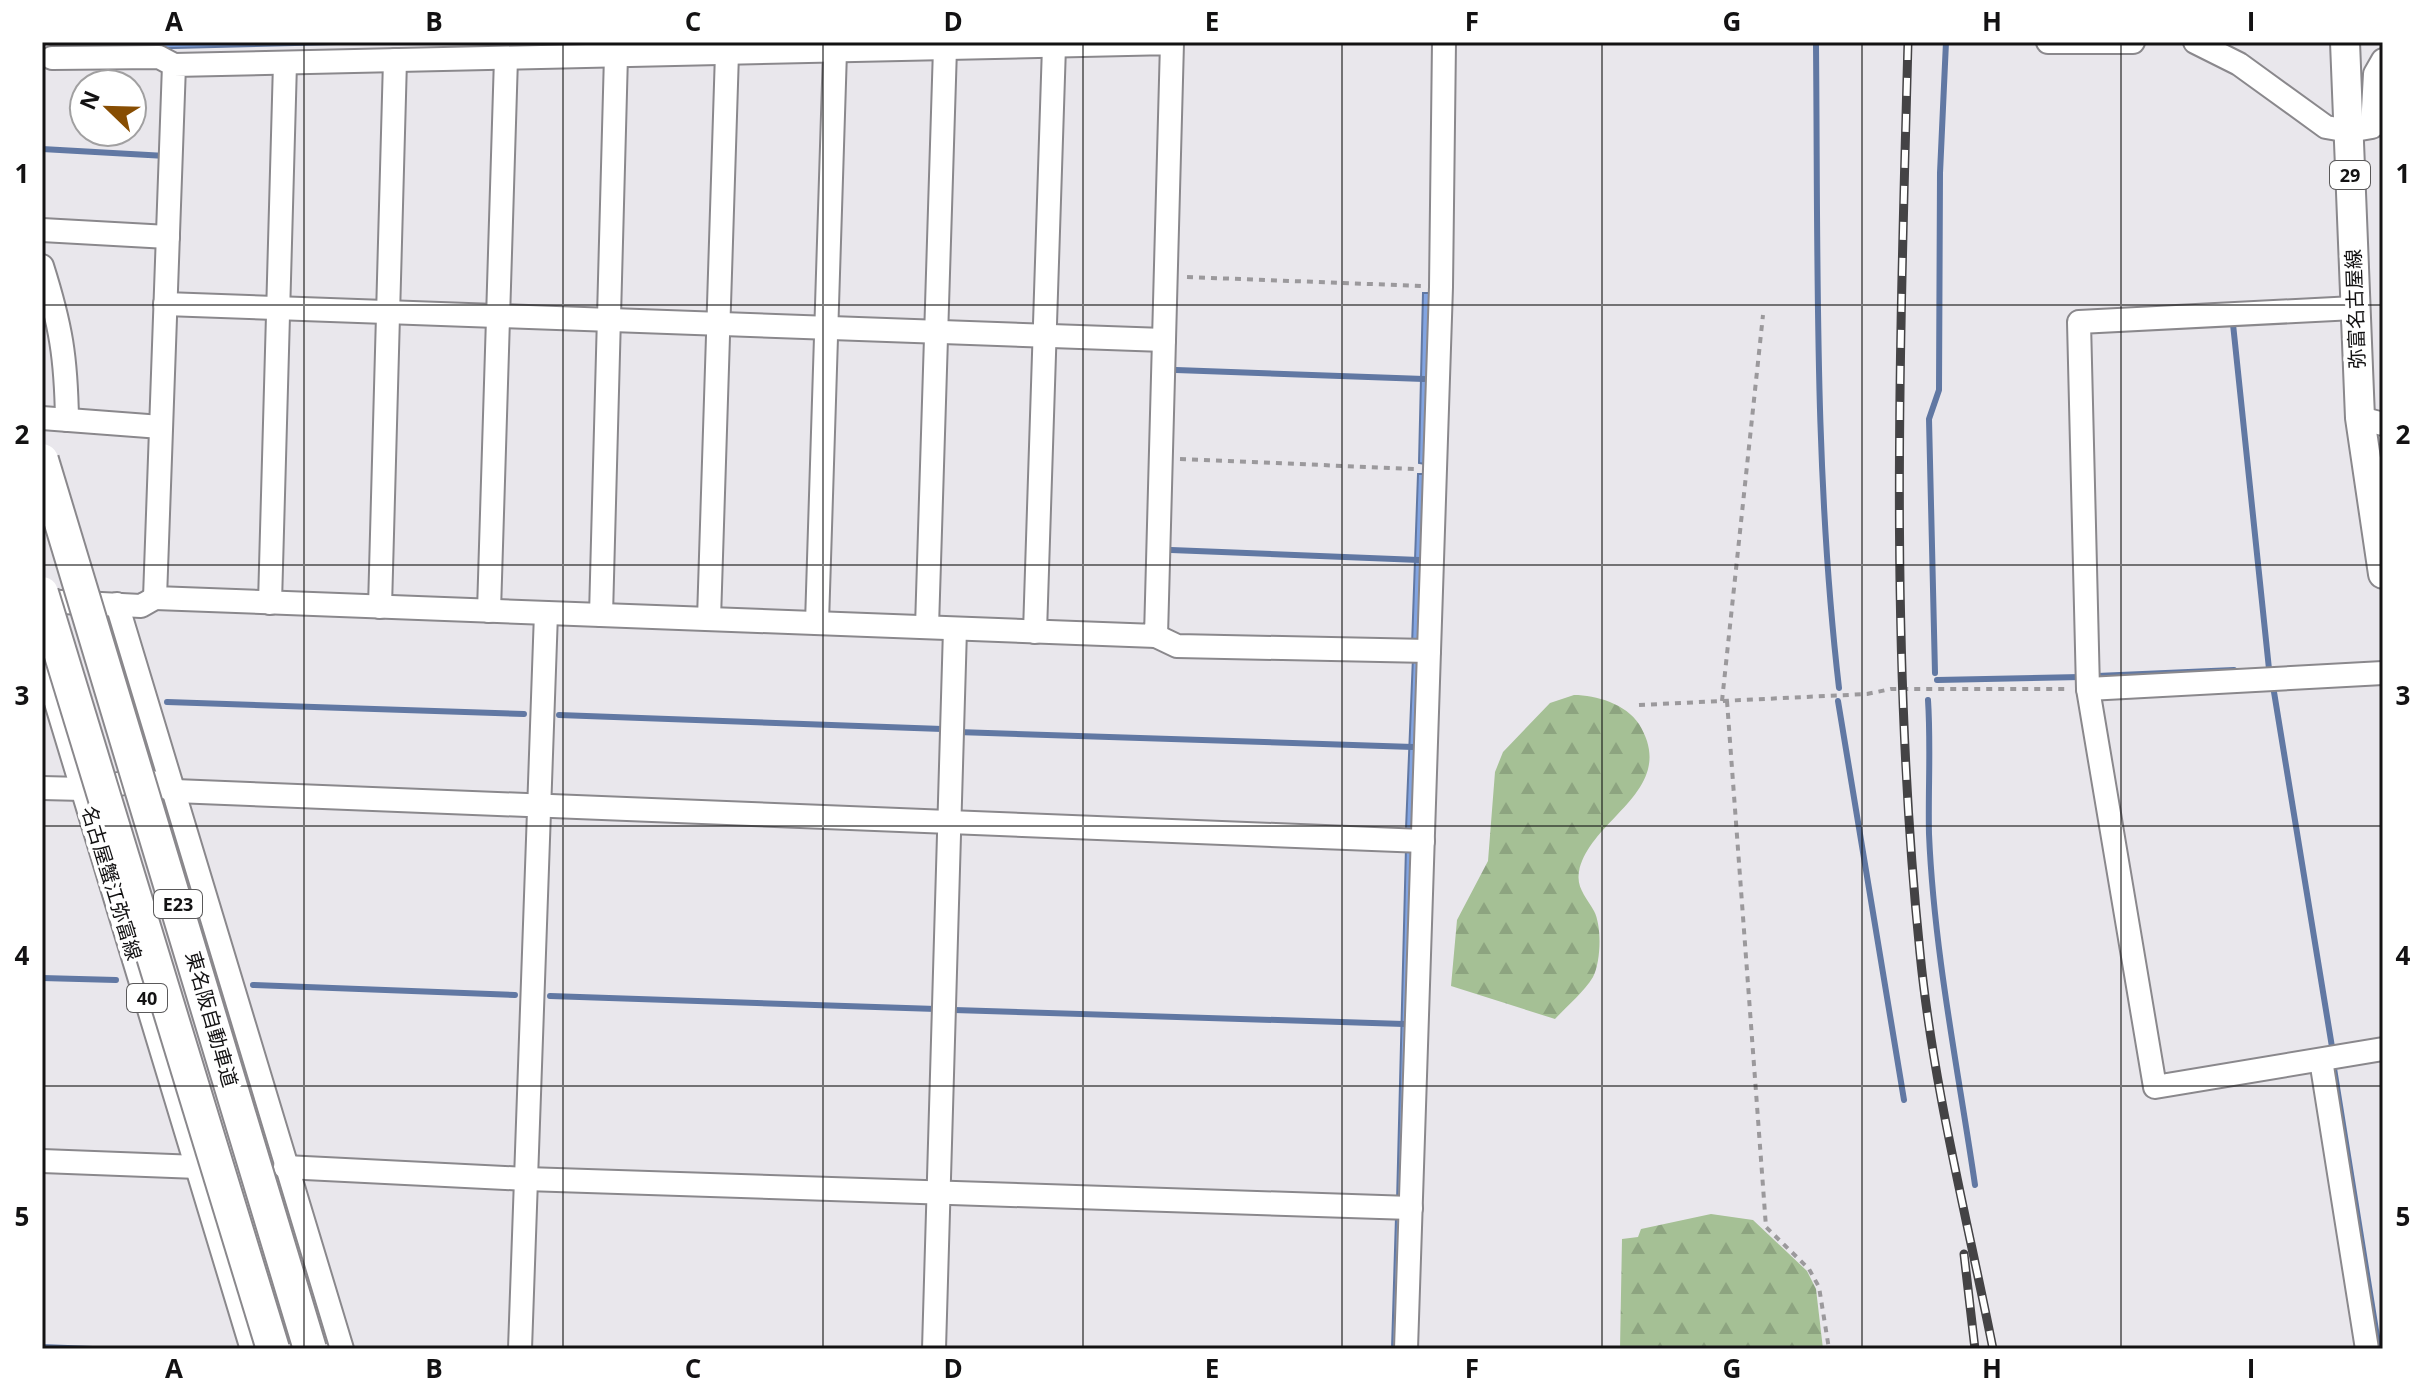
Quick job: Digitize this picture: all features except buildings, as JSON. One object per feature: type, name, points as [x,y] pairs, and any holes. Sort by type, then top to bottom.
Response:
[{"type":"highway","name":"東名阪自動車道","points":[[42,460],[310,1349]]},
{"type":"highway","name":"東名阪自動車道","points":[[42,593],[273,1349]]},
{"type":"main road","name":"弥富名古屋線","points":[[2345,42],[2354,308],[2371,421],[2383,574]]},
{"type":"main road","name":"名古屋蟹江弥富線","points":[[42,646],[255,1349]]},
{"type":"street","points":[[52,58],[159,57],[174,65],[257,58],[285,63],[1172,42],[1156,636]]},
{"type":"street","points":[[1406,1349],[1441,287],[1444,42]]},
{"type":"street","points":[[2048,42],[2133,42]]},
{"type":"street","points":[[2195,42],[2239,64],[2326,127],[2349,131],[2372,127],[2375,74],[2383,60]]},
{"type":"street","points":[[1035,632],[1054,46]]},
{"type":"street","points":[[927,627],[945,48]]},
{"type":"street","points":[[817,623],[835,51]]},
{"type":"street","points":[[709,619],[727,53]]},
{"type":"street","points":[[601,615],[616,55]]},
{"type":"street","points":[[489,611],[506,58]]},
{"type":"street","points":[[380,607],[395,60]]},
{"type":"street","points":[[270,603],[285,63]]},
{"type":"street","points":[[155,598],[174,65]]},
{"type":"street","points":[[42,230],[168,237]]},
{"type":"street","points":[[42,266],[61,326],[66,360],[67,420]]},
{"type":"street","points":[[165,304],[1164,340]]},
{"type":"street","points":[[2354,308],[2079,322],[2088,689],[2155,1087],[2383,1049]]},
{"type":"street","points":[[42,418],[161,427]]},
{"type":"street","points":[[42,601],[141,606],[155,598],[1156,636],[1177,646],[1429,651]]},
{"type":"street","points":[[117,604],[342,1349]]},
{"type":"street","points":[[520,1349],[546,613]]},
{"type":"street","points":[[934,1349],[955,629]]},
{"type":"street","points":[[2088,689],[2383,673]]},
{"type":"street","points":[[42,788],[83,789],[147,780],[175,791],[1423,841]]},
{"type":"street","points":[[2321,1060],[2367,1349]]},
{"type":"street","points":[[42,1161],[195,1157],[263,1147],[283,1160],[526,1179],[1411,1208]]},
{"type":"path","points":[[1166,277],[1441,287]]},
{"type":"path","points":[[1763,315],[1725,701],[1766,1227],[1809,1269],[1819,1287],[1829,1349]]},
{"type":"path","points":[[1161,458],[1434,469]]},
{"type":"path","points":[[1639,705],[1932,688],[2088,689]]},
{"type":"green space","points":[[1574,695],[1610,702],[1633,717],[1649,747],[1648,768],[1641,786],[1586,853],[1578,878],[1597,918],[1600,944],[1598,962],[1589,983],[1555,1019],[1451,986],[1457,920],[1488,861],[1495,772],[1503,752],[1550,703]]},
{"type":"green space","points":[[1711,1214],[1753,1220],[1807,1271],[1816,1289],[1823,1349],[1620,1349],[1622,1239],[1638,1237],[1641,1229]]},
{"type":"water","points":[[51,42],[418,42],[52,51]]},
{"type":"water","points":[[1423,293],[1430,293],[1425,464],[1419,463]]},
{"type":"water","points":[[1418,474],[1424,474],[1419,646],[1412,646]]},
{"type":"water","points":[[1413,657],[1418,658],[1412,830],[1406,829]]},
{"type":"water","points":[[1406,847],[1412,847],[1402,1202],[1397,1202]]},
{"type":"water","points":[[1402,1216],[1398,1349],[1392,1349],[1396,1217]]},
{"type":"waterway","points":[[1935,673],[1929,419],[1939,390],[1940,173],[1946,42]]},
{"type":"waterway","points":[[1816,45],[1821,447],[1839,688]]},
{"type":"waterway","points":[[42,149],[166,156]]},
{"type":"waterway","points":[[2233,324],[2269,669]]},
{"type":"waterway","points":[[1176,370],[1424,379]]},
{"type":"waterway","points":[[1171,550],[1419,560]]},
{"type":"waterway","points":[[2097,676],[2234,670]]},
{"type":"waterway","points":[[1937,680],[2081,677]]},
{"type":"waterway","points":[[2274,692],[2332,1047]]},
{"type":"waterway","points":[[1928,700],[1929,834],[1936,922],[1975,1185]]},
{"type":"waterway","points":[[1838,701],[1904,1100]]},
{"type":"waterway","points":[[167,702],[524,714]]},
{"type":"waterway","points":[[559,715],[942,729]]},
{"type":"waterway","points":[[957,732],[1413,747]]},
{"type":"waterway","points":[[42,978],[116,980]]},
{"type":"waterway","points":[[253,985],[515,995]]},
{"type":"waterway","points":[[550,996],[936,1009]]},
{"type":"waterway","points":[[954,1010],[1404,1024]]},
{"type":"waterway","points":[[2333,1062],[2379,1349]]},
{"type":"waterway","points":[[42,1347],[93,1349]]},
{"type":"railway","points":[[1908,42],[1899,498],[1900,612],[1910,840],[1933,1053],[1993,1349]]},
{"type":"railway","points":[[1964,1254],[1975,1349]]}]
